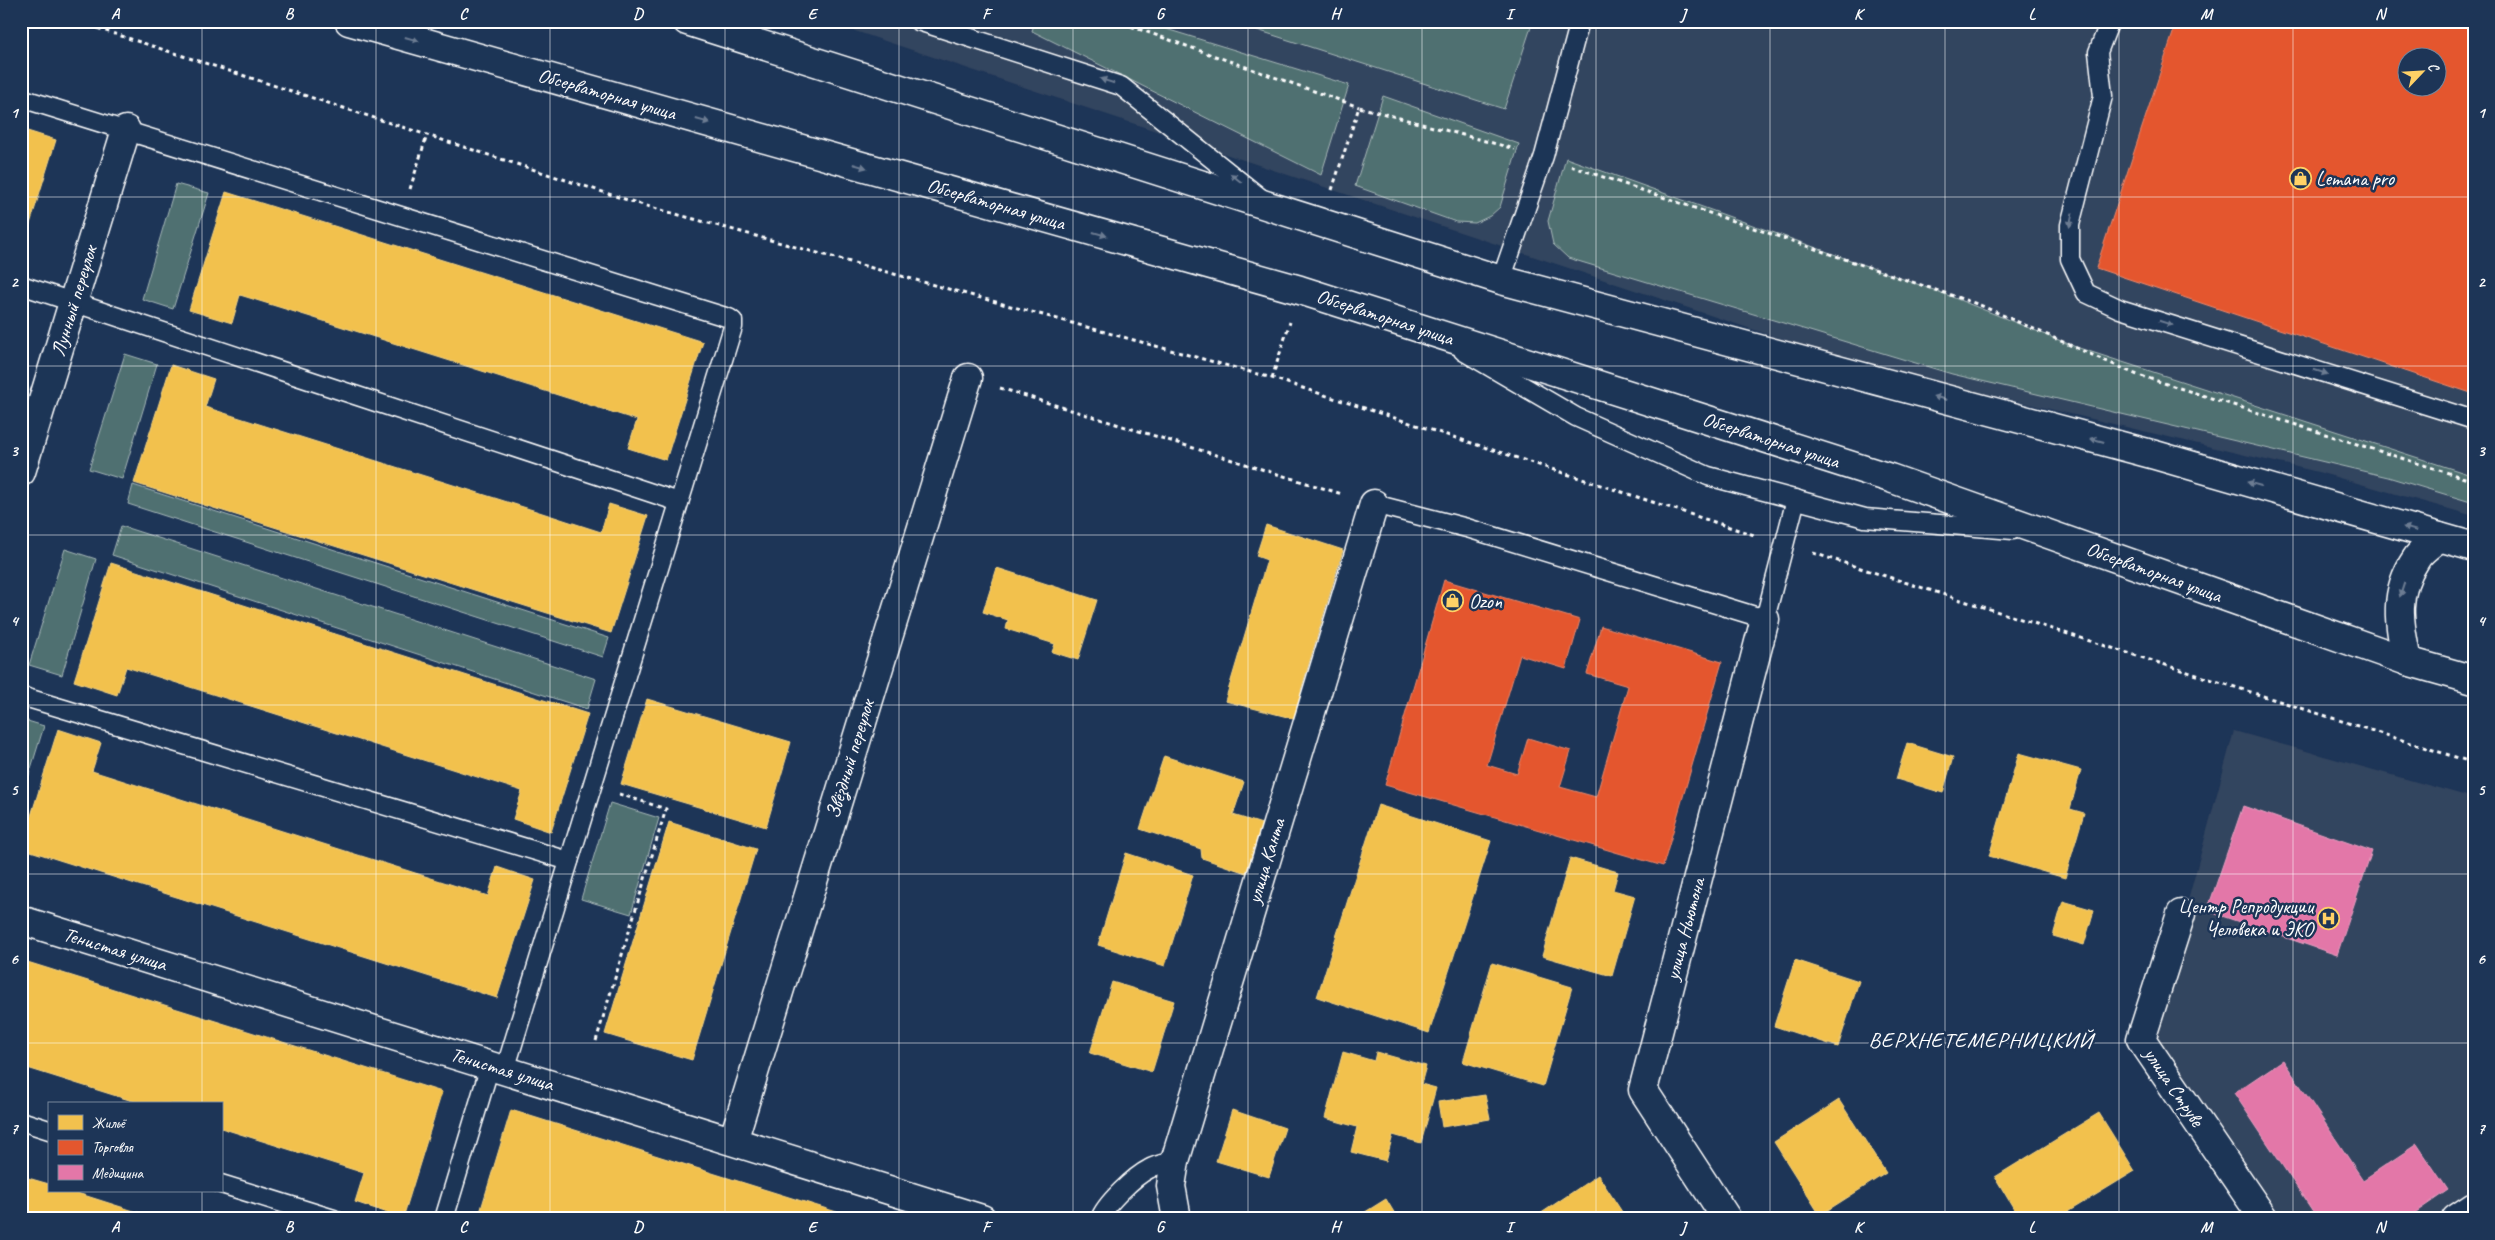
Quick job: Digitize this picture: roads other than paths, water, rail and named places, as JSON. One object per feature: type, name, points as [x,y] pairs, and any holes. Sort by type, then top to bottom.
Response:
[{"type":"main road","name":"Обсерваторная улица","points":[[348,21],[1300,290],[1890,478],[2407,661],[2474,680]]},
{"type":"main road","points":[[687,21],[1502,280],[2155,455],[2474,547]]},
{"type":"main road","name":"Лунный переулок","points":[[21,472],[126,130]]},
{"type":"main road","name":"Звёздный переулок","points":[[733,1141],[968,378]]},
{"type":"main road","name":"улица Канта","points":[[1177,1219],[1171,1186],[1176,1161],[1374,504]]},
{"type":"main road","points":[[2407,661],[2399,627],[2400,594],[2416,558],[2439,537]]},
{"type":"main road","name":"улица Ньютона","points":[[1727,1219],[1643,1090],[1765,619]]},
{"type":"main road","name":"улица Струве","points":[[2181,914],[2141,1039],[2264,1219]]},
{"type":"main road","name":"Тенистая улица","points":[[21,920],[982,1219]]},
{"type":"main road","points":[[2456,1219],[2474,1208]]},
{"type":"lane","points":[[918,21],[1122,86],[1274,208]]},
{"type":"lane","points":[[1502,280],[1544,156],[1580,21]]},
{"type":"lane","points":[[2110,21],[2098,52],[2103,96],[2070,225],[2070,259],[2086,293],[2120,309],[2474,420]]},
{"type":"lane","points":[[21,98],[729,318],[733,321],[733,328],[569,861],[444,1219]]},
{"type":"lane","points":[[21,285],[679,502]]},
{"type":"lane","points":[[1428,331],[1576,417],[1708,476],[1864,518],[2041,532]]},
{"type":"lane","points":[[1374,504],[1467,528],[1765,619],[1786,544],[1796,499]]},
{"type":"lane","points":[[21,696],[569,861]]},
{"type":"lane","points":[[21,1121],[48,1130]]},
{"type":"lane","points":[[1100,1219],[1107,1206],[1144,1172],[1156,1166],[1176,1161]]},
{"type":"lane","points":[[222,1184],[334,1219]]},
{"type":"place","name":"Lemana pro","points":[[2300,178]]},
{"type":"place","name":"Ozon","points":[[1453,601]]},
{"type":"place","name":"Центр Репродукции Человека и ЭКО","points":[[2329,918]]},
{"type":"district","name":"ВЕРХНЕТЕМЕРНИЦКИЙ","points":[[1981,1040]]}]
